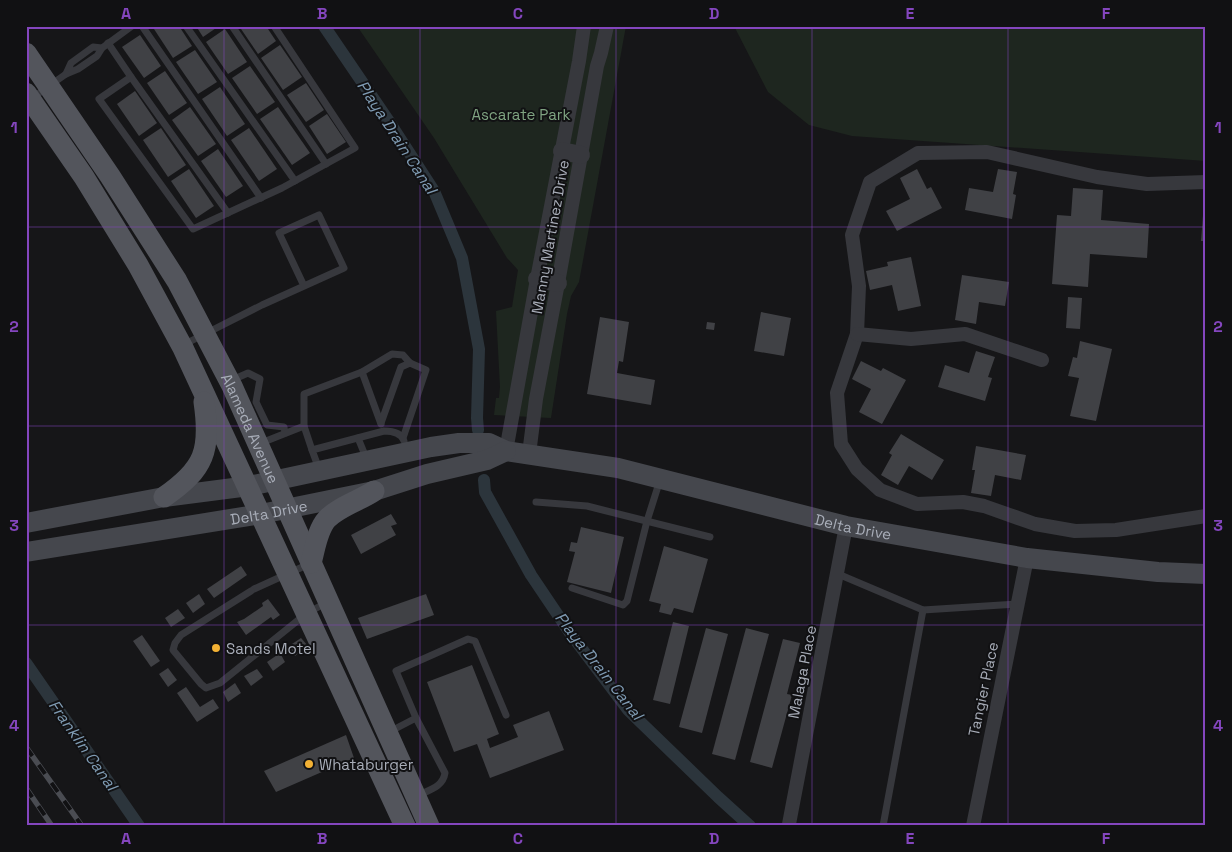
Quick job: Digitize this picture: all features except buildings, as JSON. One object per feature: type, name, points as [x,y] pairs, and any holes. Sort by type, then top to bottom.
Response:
[{"type":"main road","name":"Alameda Avenue","points":[[26,53],[110,176],[177,281],[230,382],[329,602],[377,737],[405,800],[429,826]]},
{"type":"main road","name":"Alameda Avenue","points":[[28,98],[84,177],[138,266],[182,346],[307,613],[377,737]]},
{"type":"main road","points":[[164,497],[192,474],[204,454],[207,442],[202,387]]},
{"type":"main road","name":"Delta Drive","points":[[26,523],[164,497],[275,481],[367,460],[407,446],[489,443],[506,451],[618,468],[846,526],[1027,558],[1158,572],[1206,574]]},
{"type":"main road","points":[[407,446],[418,478]]},
{"type":"main road","name":"Delta Drive","points":[[26,552],[261,514],[374,491],[488,460],[506,451]]},
{"type":"main road","points":[[311,563],[318,534],[327,518],[374,491]]},
{"type":"main road","name":"Alameda Avenue","points":[[405,800],[405,826]]},
{"type":"street","name":"Manny Martinez Drive","points":[[529,454],[536,399],[606,26]]},
{"type":"street","name":"Manny Martinez Drive","points":[[506,451],[537,280],[587,27]]},
{"type":"street","points":[[587,27],[597,66]]},
{"type":"street","points":[[562,151],[581,155]]},
{"type":"street","points":[[1206,182],[1147,184],[1097,177],[987,152],[918,153],[870,182],[852,235],[859,286],[857,334],[837,393],[841,444],[857,468],[880,490],[917,504],[963,502],[984,506],[1035,524],[1075,531],[1116,530],[1206,516]]},
{"type":"street","points":[[537,280],[558,283]]},
{"type":"street","points":[[857,334],[910,339],[965,334],[1042,360]]},
{"type":"street","name":"Malaga Place","points":[[790,825],[846,526]]},
{"type":"street","name":"Tangier Place","points":[[973,826],[1027,558]]},
{"type":"lane","points":[[28,98],[66,74],[71,63],[93,47],[102,48],[132,26]]},
{"type":"lane","points":[[142,26],[261,198]]},
{"type":"lane","points":[[186,26],[295,181]]},
{"type":"lane","points":[[232,26],[326,164]]},
{"type":"lane","points":[[131,78],[99,99],[192,229],[261,198],[355,148],[274,26]]},
{"type":"lane","points":[[108,43],[228,213]]},
{"type":"lane","points":[[182,346],[344,268],[319,215],[279,233],[304,286]]},
{"type":"lane","points":[[319,471],[304,426],[301,394],[362,372],[392,354],[403,355],[410,363],[426,370],[407,446]]},
{"type":"lane","points":[[381,423],[400,366],[410,363]]},
{"type":"lane","points":[[362,372],[384,431]]},
{"type":"lane","points":[[230,382],[248,373],[268,382]]},
{"type":"lane","points":[[260,379],[256,402],[267,425],[284,430]]},
{"type":"lane","points":[[282,418],[284,430]]},
{"type":"lane","points":[[258,444],[284,430],[304,426]]},
{"type":"lane","points":[[312,450],[384,431],[394,431],[407,446]]},
{"type":"lane","points":[[358,438],[367,460]]},
{"type":"lane","points":[[572,588],[623,605],[627,601],[647,521],[660,479]]},
{"type":"lane","points":[[536,502],[587,506],[710,537]]},
{"type":"lane","points":[[311,563],[253,590],[181,635],[175,643],[173,650],[206,688],[220,683],[307,613],[329,602]]},
{"type":"lane","points":[[838,574],[924,610],[1017,604]]},
{"type":"lane","points":[[883,826],[924,610]]},
{"type":"lane","points":[[405,800],[439,785],[444,780],[445,773],[416,718],[396,671],[468,639],[475,641],[506,715]]},
{"type":"lane","points":[[377,737],[416,718]]},
{"type":"green space","name":"Ascarate Park","points":[[357,26],[626,26],[579,282],[571,296],[567,314],[551,418],[494,415],[496,398],[499,398],[500,387],[496,311],[512,307],[518,270],[507,258],[434,138]]},
{"type":"green space","points":[[734,26],[1206,26],[1206,161],[852,136],[809,125],[768,92]]},
{"type":"waterway","name":"Playa Drain Canal","points":[[324,26],[434,191],[462,258],[479,349],[478,430]]},
{"type":"waterway","name":"Playa Drain Canal","points":[[484,480],[485,492],[531,575],[570,633],[628,710],[750,826]]},
{"type":"waterway","name":"Franklin Canal","points":[[26,663],[139,826]]},
{"type":"railway","points":[[26,747],[82,826]]},
{"type":"railway","points":[[26,788],[52,826]]},
{"type":"place","name":"Sands Motel","points":[[216,648]]},
{"type":"place","name":"Whataburger","points":[[309,764]]}]
